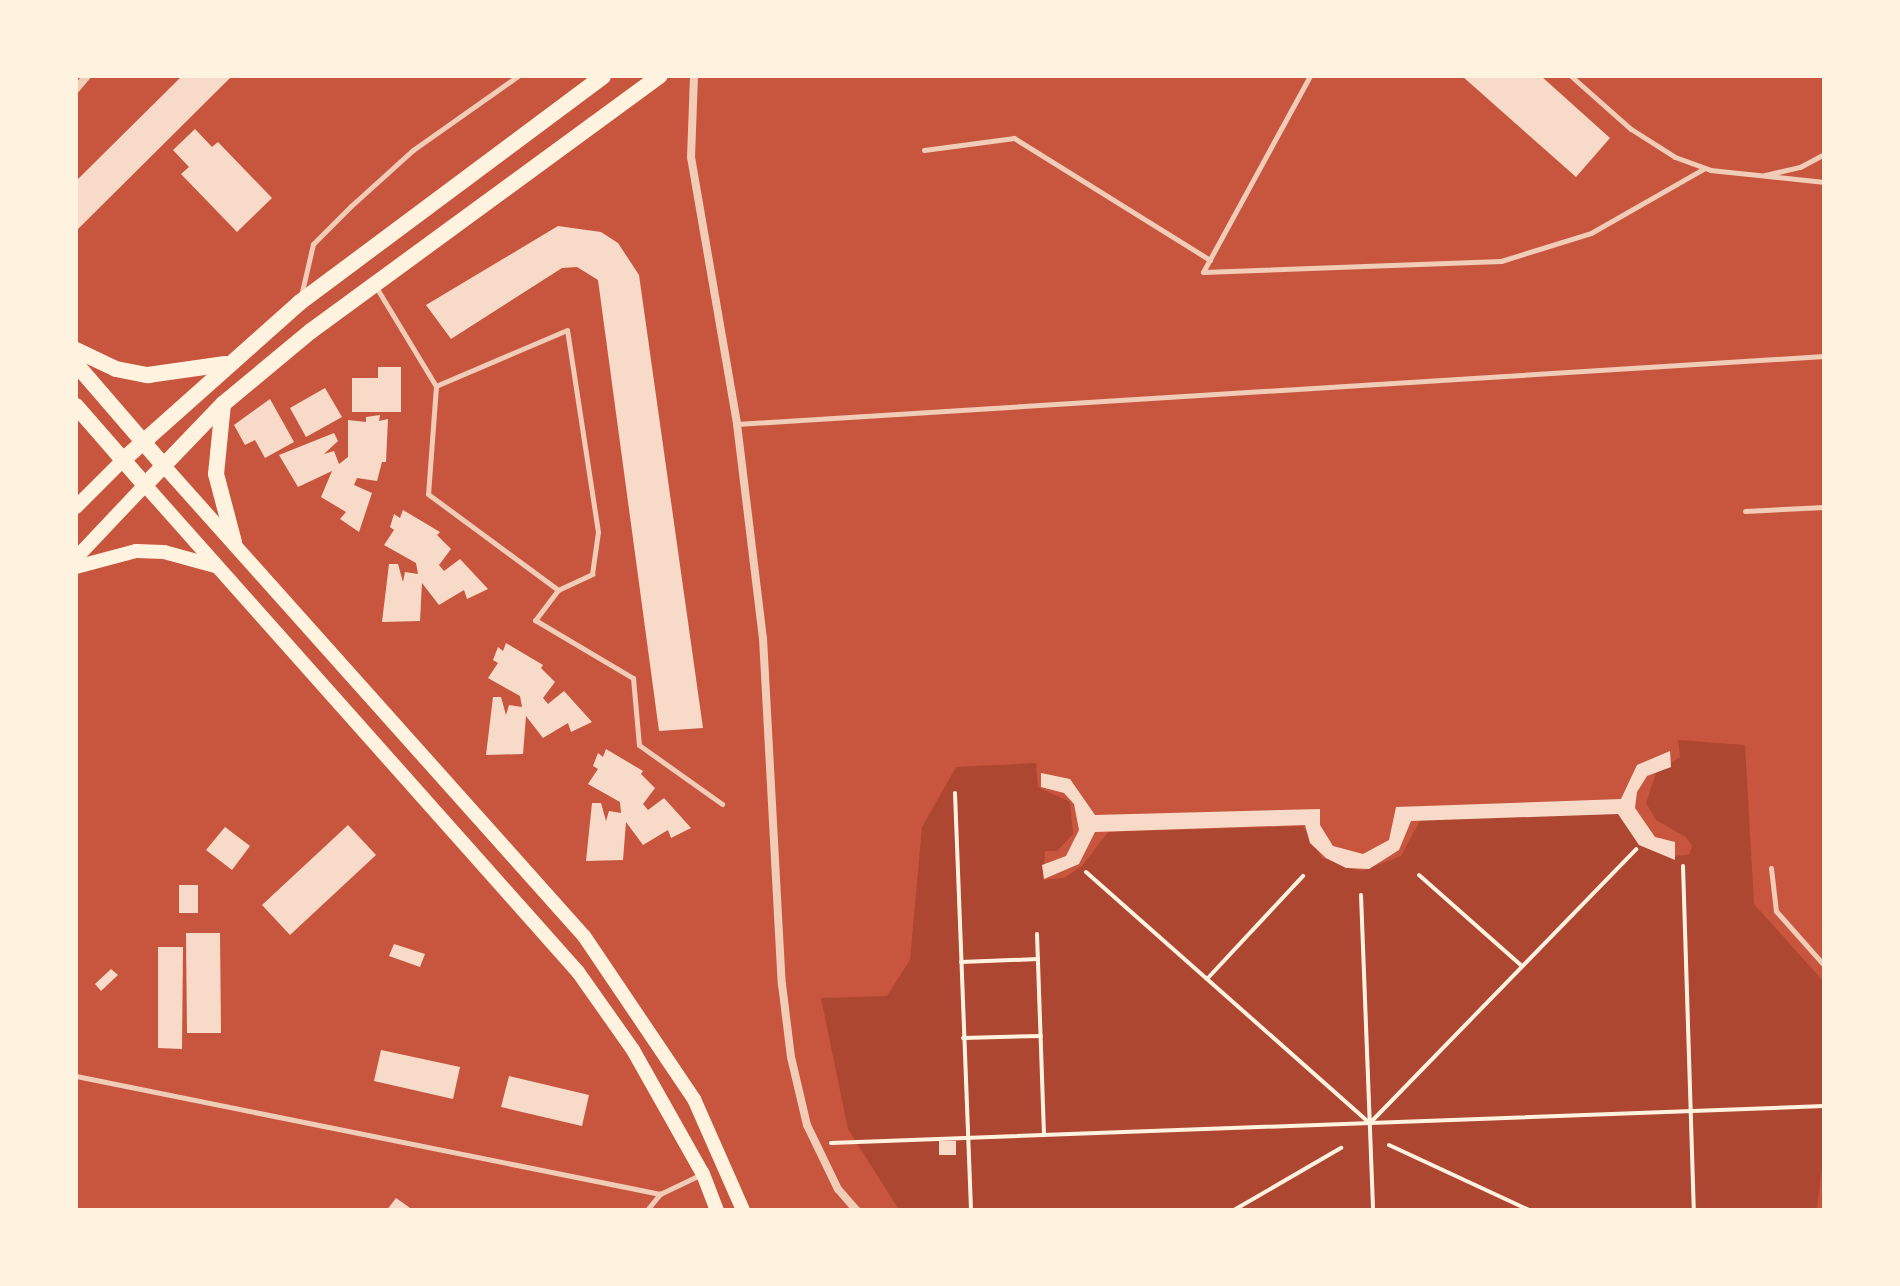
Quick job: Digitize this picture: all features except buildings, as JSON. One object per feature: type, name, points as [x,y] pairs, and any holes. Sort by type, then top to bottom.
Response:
[{"type":"highway","points":[[123,460],[227,364],[299,303],[603,76]]},
{"type":"highway","points":[[76,406],[145,485],[223,404],[374,283],[660,76]]},
{"type":"highway","points":[[76,350],[116,369],[148,375],[227,364]]},
{"type":"highway","points":[[76,364],[164,466]]},
{"type":"highway","points":[[223,404],[216,474],[234,542]]},
{"type":"main road","points":[[76,507],[123,460]]},
{"type":"main road","points":[[164,466],[584,936],[694,1099],[743,1210]]},
{"type":"main road","points":[[76,558],[145,485],[578,972],[633,1050],[703,1174],[717,1210]]},
{"type":"main road","points":[[76,567],[136,551],[191,557],[217,567]]},
{"type":"street","points":[[76,89],[87,76]]},
{"type":"street","points":[[694,76],[691,157],[737,424],[763,638],[782,984],[791,1057],[816,1144],[856,1210]]},
{"type":"lane","points":[[299,303],[313,244],[413,150],[518,76]]},
{"type":"lane","points":[[1310,76],[1203,272],[1501,261],[1591,233],[1705,168]]},
{"type":"lane","points":[[1571,76],[1631,129],[1675,157],[1705,168],[1824,182]]},
{"type":"lane","points":[[924,150],[1014,138],[1210,260]]},
{"type":"lane","points":[[1761,176],[1800,167],[1824,154]]},
{"type":"lane","points":[[374,283],[436,386],[428,494],[558,590]]},
{"type":"lane","points":[[436,386],[567,330],[598,532],[592,574],[558,590],[535,620],[633,678],[639,745],[722,804]]},
{"type":"lane","points":[[737,424],[1824,356]]},
{"type":"lane","points":[[1745,511],[1824,507]]},
{"type":"lane","points":[[1771,868],[1776,911],[1824,965]]},
{"type":"lane","points":[[76,1076],[660,1194]]},
{"type":"lane","points":[[647,1210],[660,1194],[703,1174]]},
{"type":"path","points":[[955,793],[971,1210]]},
{"type":"path","points":[[1370,1123],[1636,849]]},
{"type":"path","points":[[1683,866],[1694,1210]]},
{"type":"path","points":[[1086,872],[1370,1123]]},
{"type":"path","points":[[1419,875],[1522,966]]},
{"type":"path","points":[[1207,979],[1303,876]]},
{"type":"path","points":[[1361,895],[1373,1210]]},
{"type":"path","points":[[1037,934],[1044,1135]]},
{"type":"path","points":[[961,962],[1038,959]]},
{"type":"path","points":[[963,1038],[1041,1036]]},
{"type":"path","points":[[816,1144],[1824,1106]]},
{"type":"path","points":[[1389,1145],[1529,1210]]},
{"type":"path","points":[[1234,1210],[1341,1148]]},
{"type":"shaded area","points":[[1678,740],[1745,745],[1754,904],[1824,982],[1824,1148],[1817,1210],[899,1210],[848,1129],[821,998],[887,996],[910,960],[922,827],[956,767],[1036,763],[1038,787],[1070,802],[1073,834],[1057,851],[1045,851],[1043,880],[1064,878],[1082,866],[1108,832],[1303,826],[1322,858],[1362,871],[1401,856],[1422,817],[1620,811],[1669,856],[1689,855],[1692,846],[1686,837],[1656,820],[1646,803],[1656,773],[1680,757]]}]
